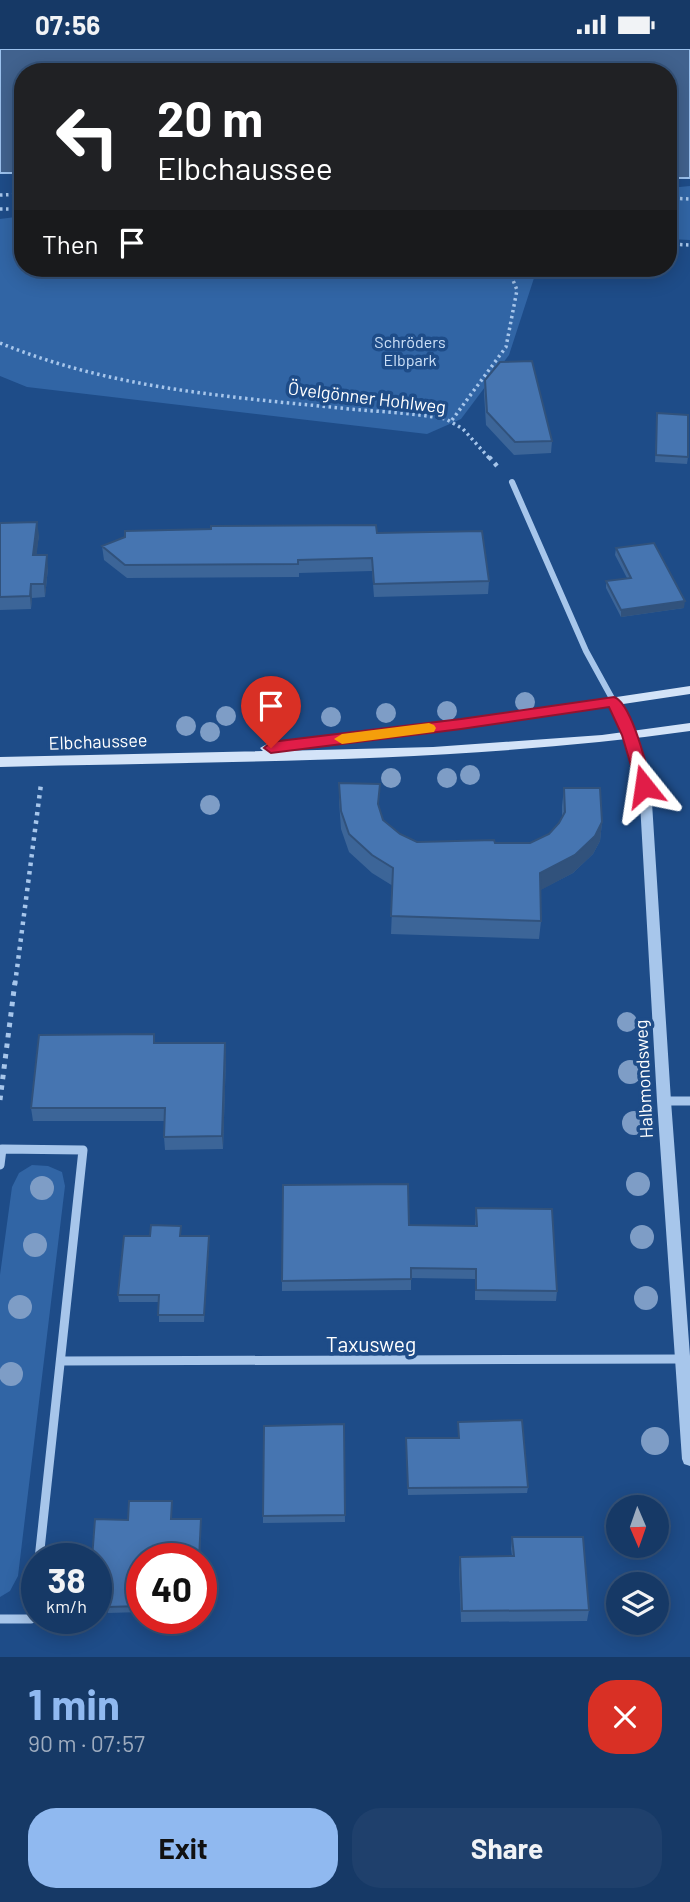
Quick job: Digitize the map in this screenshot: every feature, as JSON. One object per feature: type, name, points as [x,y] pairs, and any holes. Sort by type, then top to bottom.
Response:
[{"type":"main road","name":"Elbchaussee","points":[[197,757],[461,724],[690,690]]},
{"type":"main road","name":"Elbchaussee","points":[[0,762],[392,754],[529,745],[690,727]]},
{"type":"street","points":[[512,482],[586,651],[614,702]]},
{"type":"street","name":"Halbmondsweg","points":[[614,702],[638,760],[646,803],[681,1359],[690,1459]]},
{"type":"street","points":[[664,1101],[690,1101]]},
{"type":"street","points":[[0,1165],[2,1149],[83,1150],[62,1361],[40,1543]]},
{"type":"street","name":"Taxusweg","points":[[62,1361],[681,1359]]},
{"type":"street","points":[[0,1619],[21,1619]]},
{"type":"path","points":[[452,420],[506,347],[517,290],[512,277]]},
{"type":"path","name":"Övelgönner Hohlweg","points":[[0,343],[44,363],[101,377],[181,389],[452,420],[512,482]]},
{"type":"path","points":[[0,1100],[44,762]]},
{"type":"green space","points":[[690,186],[690,240],[677,239],[677,187]]},
{"type":"green space","name":"Schröders Elbpark","points":[[14,217],[14,277],[534,277],[509,355],[461,419],[427,434],[27,387],[0,376],[0,219]]},
{"type":"green space","points":[[32,1165],[48,1166],[62,1172],[65,1186],[18,1576],[10,1591],[0,1597],[0,1275],[12,1187],[19,1173]]},
{"type":"shaded area","points":[[0,49],[690,49],[690,178],[677,178],[677,63],[14,63],[14,173],[0,173]]},
{"type":"building","points":[[532,361],[552,441],[515,442],[487,412],[485,380],[500,362]]},
{"type":"building","points":[[657,413],[688,415],[688,457],[656,455]]},
{"type":"building","points":[[37,522],[33,555],[47,555],[44,584],[31,584],[30,596],[0,597],[0,523]]},
{"type":"building","points":[[376,525],[377,533],[482,531],[489,581],[374,584],[372,558],[298,560],[298,564],[125,565],[102,546],[125,537],[125,531],[211,529],[211,526]]},
{"type":"building","points":[[654,543],[685,601],[621,610],[606,581],[631,578],[616,548]]},
{"type":"building","points":[[339,783],[380,784],[378,804],[383,820],[400,834],[417,842],[494,840],[495,843],[530,843],[549,834],[559,823],[565,812],[564,788],[600,788],[602,822],[595,836],[575,855],[540,873],[541,921],[391,916],[393,868],[372,855],[349,834],[341,811]]},
{"type":"building","points":[[154,1034],[154,1043],[225,1043],[222,1136],[164,1137],[165,1108],[31,1108],[39,1035]]},
{"type":"building","points":[[408,1184],[409,1225],[477,1226],[476,1208],[552,1209],[557,1291],[476,1290],[476,1269],[411,1268],[411,1279],[282,1281],[283,1185]]},
{"type":"building","points":[[151,1225],[181,1226],[180,1236],[209,1236],[204,1315],[158,1315],[159,1295],[118,1295],[124,1236],[150,1236]]},
{"type":"building","points":[[522,1420],[528,1487],[408,1488],[406,1438],[459,1438],[458,1422]]},
{"type":"building","points":[[344,1424],[345,1515],[263,1516],[264,1426]]},
{"type":"building","points":[[129,1501],[172,1501],[171,1519],[201,1519],[200,1543],[126,1543],[126,1606],[112,1607],[112,1543],[93,1543],[95,1519],[128,1520]]},
{"type":"building","points":[[512,1537],[583,1537],[589,1610],[462,1611],[460,1557],[514,1556]]},
{"type":"slow traffic","points":[[342,739],[429,728]]},
{"type":"route","points":[[271,748],[614,702],[638,760],[644,786]]}]
